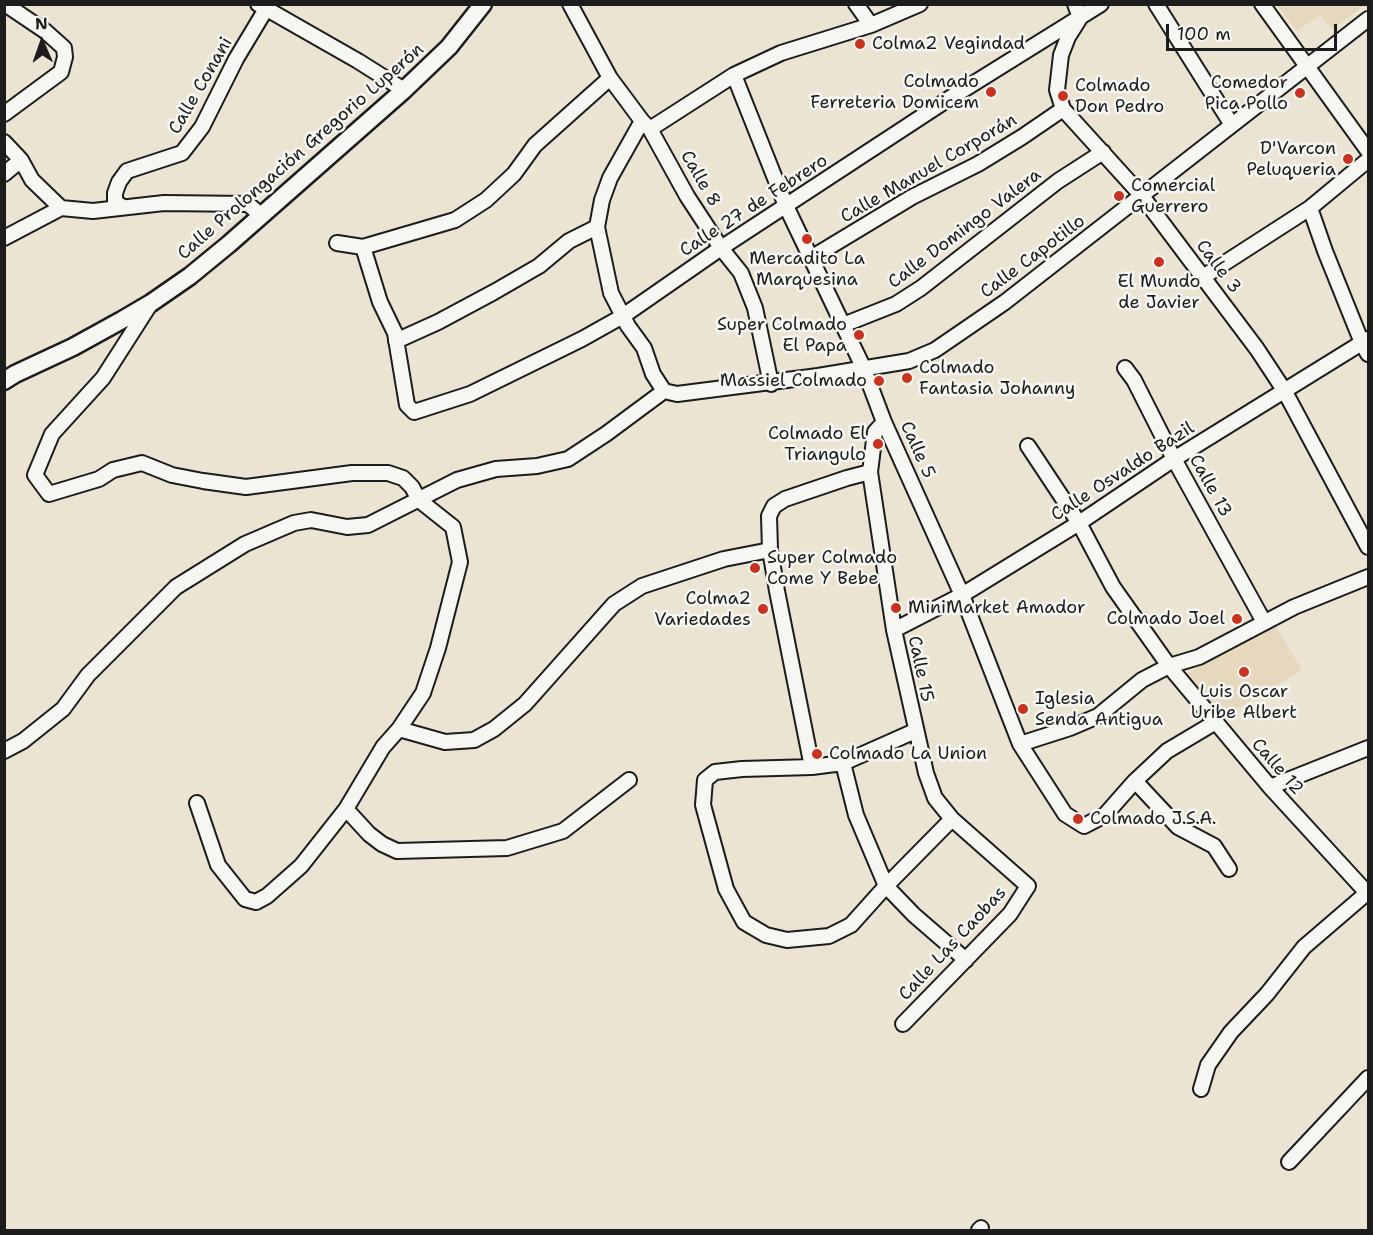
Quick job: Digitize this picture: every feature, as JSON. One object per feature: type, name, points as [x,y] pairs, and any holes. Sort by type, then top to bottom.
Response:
[{"type":"street","points":[[4,114],[61,72],[65,57],[64,48],[52,37],[5,4]]},
{"type":"street","name":"Calle Prolongación Gregorio Luperón","points":[[4,381],[73,347],[151,303],[190,276],[260,218],[404,90],[449,47],[483,4]]},
{"type":"street","name":"Calle 8","points":[[570,4],[610,78],[646,125],[687,196],[721,248],[741,273],[755,308],[771,384]]},
{"type":"street","points":[[856,4],[871,25]]},
{"type":"street","points":[[4,751],[23,741],[63,709],[88,675],[176,587],[245,544],[294,523],[311,520],[347,527],[369,525],[457,480],[496,469],[537,466],[568,459],[664,391],[653,374],[644,348],[611,293],[602,260],[597,227],[602,200],[610,178],[646,125],[734,75],[781,53],[871,25],[920,4]]},
{"type":"street","points":[[1063,109],[1057,90],[1061,55],[1068,37],[1080,18],[1075,4]]},
{"type":"street","name":"Calle 27 de Febrero","points":[[396,341],[404,394],[407,405],[414,412],[470,394],[582,339],[623,316],[721,248],[947,100],[1101,4]]},
{"type":"street","points":[[1156,4],[1232,125]]},
{"type":"street","points":[[1262,4],[1368,151]]},
{"type":"street","points":[[271,8],[404,90]]},
{"type":"street","name":"Calle Conani","points":[[123,207],[115,202],[115,193],[127,171],[182,153],[202,127],[236,59],[271,8]]},
{"type":"street","name":"Calle Capotillo","points":[[664,391],[677,394],[771,384],[909,361],[935,350],[1005,302],[1368,19]]},
{"type":"street","name":"Calle 5","points":[[734,75],[786,206],[864,369],[884,422],[962,595],[1020,744],[1065,814],[1084,826],[1105,815],[1135,781]]},
{"type":"street","points":[[337,243],[363,248],[455,220],[486,200],[514,174],[535,145],[610,78]]},
{"type":"street","name":"Calle 3","points":[[1063,109],[1142,196],[1257,349],[1284,390],[1368,547]]},
{"type":"street","name":"Calle Manuel Corporán","points":[[811,258],[912,197],[978,164],[1063,109]]},
{"type":"street","points":[[4,142],[21,160],[32,180],[61,208]]},
{"type":"street","name":"Calle Domingo Valera","points":[[843,325],[896,304],[921,288],[1058,181],[1103,152]]},
{"type":"street","points":[[4,174],[21,160]]},
{"type":"street","points":[[1203,277],[1310,208],[1368,160]]},
{"type":"street","points":[[4,238],[61,208],[93,211],[164,203],[248,204],[260,218]]},
{"type":"street","points":[[1310,208],[1325,251],[1366,345]]},
{"type":"street","points":[[363,248],[380,302],[396,341],[494,292],[539,266],[569,242],[597,227]]},
{"type":"street","points":[[151,303],[103,378],[52,434],[35,476],[49,494],[99,479],[113,470],[142,463],[172,475],[203,482],[246,487],[352,473],[388,473],[403,478],[412,487],[418,500],[453,527],[460,561],[438,648],[423,693],[399,729],[383,747],[346,809],[301,866],[267,896],[256,902],[245,899],[218,865],[197,803]]},
{"type":"street","name":"Calle Osvaldo Bazil","points":[[894,630],[962,595],[1080,523],[1174,459],[1284,390],[1366,345]]},
{"type":"street","name":"Calle 13","points":[[1125,368],[1134,380],[1174,459],[1264,622]]},
{"type":"street","name":"Calle 15","points":[[884,422],[875,432],[870,472],[894,630],[926,773],[935,798],[952,819],[1028,886]]},
{"type":"street","name":"Calle 12","points":[[1028,446],[1080,523],[1113,587],[1169,666],[1214,723],[1270,787],[1368,893]]},
{"type":"street","points":[[812,767],[777,591],[770,550],[769,516],[774,506],[785,499],[870,472]]},
{"type":"street","points":[[399,729],[445,742],[474,740],[494,729],[525,704],[614,604],[642,586],[724,559],[770,550]]},
{"type":"street","points":[[1020,744],[1070,728],[1098,716],[1142,680],[1169,666],[1199,657],[1264,622],[1368,577]]},
{"type":"street","points":[[1214,723],[1167,751],[1135,781],[1178,827],[1214,846],[1229,869]]},
{"type":"street","points":[[915,731],[843,763],[812,767],[715,772],[705,780],[703,805],[726,889],[744,922],[766,935],[787,939],[829,936],[851,925],[952,819]]},
{"type":"street","points":[[1270,787],[1368,747]]},
{"type":"street","points":[[843,763],[856,815],[886,886],[914,915],[966,960]]},
{"type":"street","points":[[346,809],[369,834],[382,844],[398,851],[507,848],[563,831],[629,780]]},
{"type":"street","name":"Calle Las Caobas","points":[[903,1024],[1010,914],[1028,886]]},
{"type":"street","points":[[1201,1089],[1208,1065],[1231,1032],[1267,994],[1304,946],[1368,893]]},
{"type":"street","points":[[1288,1162],[1368,1078]]},
{"type":"shaded area","points":[[1277,5],[1365,5],[1332,29],[1321,15],[1297,31]]},
{"type":"shaded area","name":"Luis Oscar Uribe Albert","points":[[1273,622],[1302,670],[1215,722],[1185,675]]},
{"type":"place","name":"Colma2 Vegindad","points":[[860,44]]},
{"type":"place","name":"Colmado Ferreteria Domicem","points":[[991,92]]},
{"type":"place","name":"Comedor Pica Pollo","points":[[1300,93]]},
{"type":"place","name":"Colmado Don Pedro","points":[[1063,96]]},
{"type":"place","name":"D'Varcon Peluqueria","points":[[1348,159]]},
{"type":"place","name":"Comercial Guerrero","points":[[1119,196]]},
{"type":"place","name":"Mercadito La Marquesina","points":[[807,239]]},
{"type":"place","name":"El Mundo de Javier","points":[[1159,262]]},
{"type":"place","name":"Super Colmado El Papa","points":[[859,335]]},
{"type":"place","name":"Colmado Fantasia Johanny","points":[[907,378]]},
{"type":"place","name":"Massiel Colmado","points":[[879,381]]},
{"type":"place","name":"Colmado El Triangulo","points":[[878,444]]},
{"type":"place","name":"Super Colmado Come Y Bebe","points":[[755,568]]},
{"type":"place","name":"MiniMarket Amador","points":[[896,608]]},
{"type":"place","name":"Colma2 Variedades","points":[[763,609]]},
{"type":"place","name":"Colmado Joel","points":[[1237,619]]},
{"type":"place","name":"Luis Oscar Uribe Albert","points":[[1244,672]]},
{"type":"place","name":"Iglesia Senda Antigua","points":[[1023,709]]},
{"type":"place","name":"Colmado La Union","points":[[817,754]]},
{"type":"place","name":"Colmado J.S.A.","points":[[1078,819]]}]
